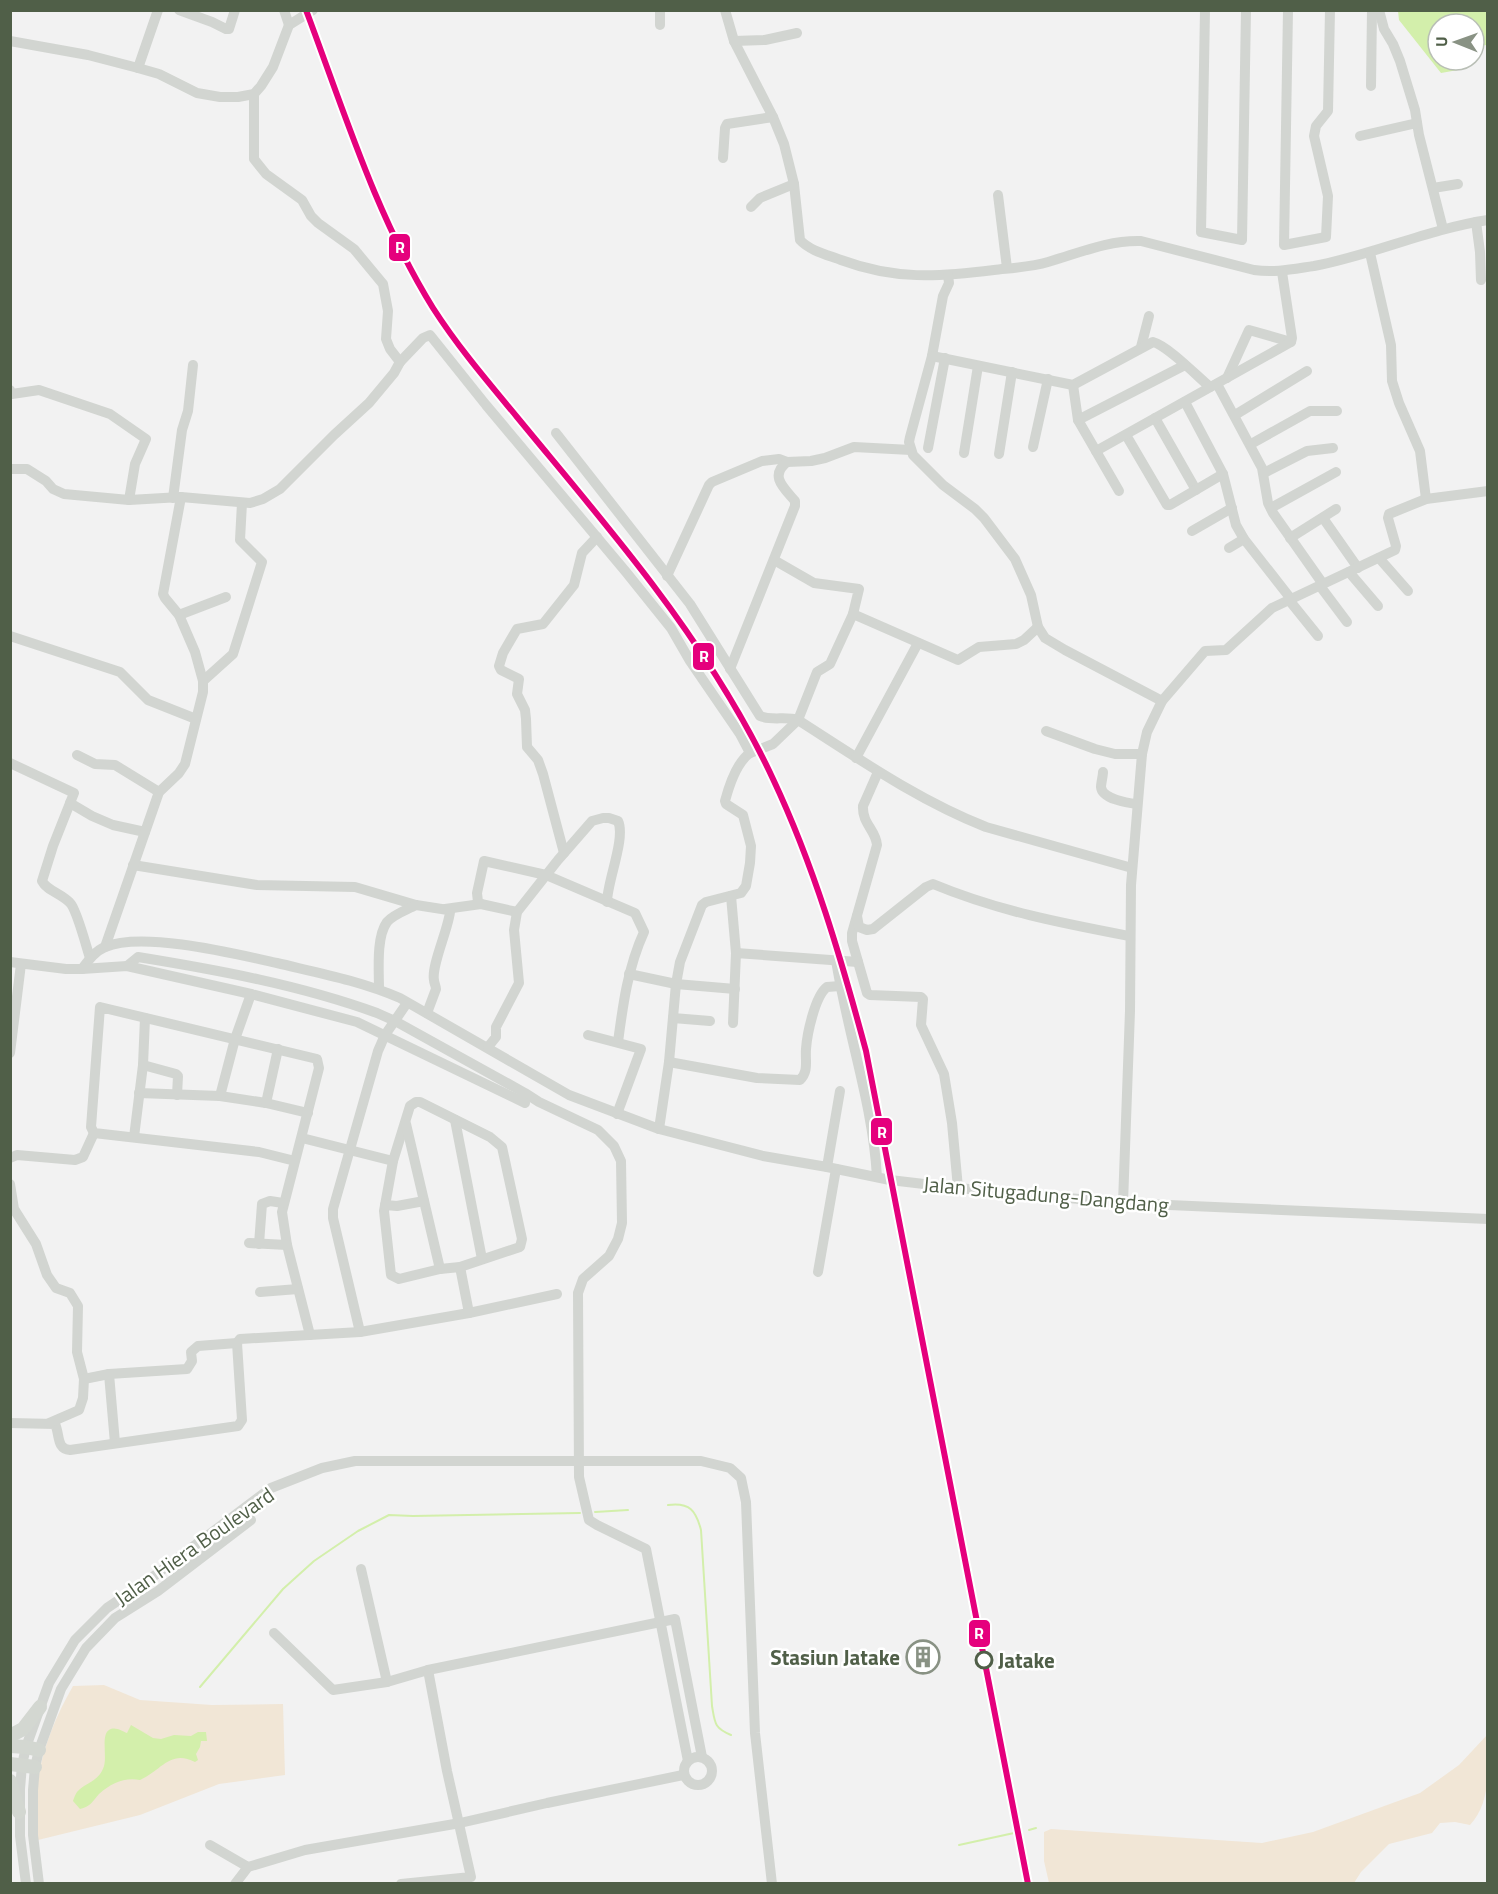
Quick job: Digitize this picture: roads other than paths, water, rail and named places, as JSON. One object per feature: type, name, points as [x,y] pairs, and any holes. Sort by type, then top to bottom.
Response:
[{"type":"main road","points":[[10,1736],[23,1729],[40,1707]]},
{"type":"main road","points":[[10,1746],[32,1748]]},
{"type":"main road","points":[[10,1781],[20,1812]]},
{"type":"street","points":[[138,68],[158,10]]},
{"type":"street","points":[[179,10],[228,29],[235,10]]},
{"type":"street","points":[[284,10],[289,25]]},
{"type":"street","points":[[10,41],[88,55],[138,68],[159,74],[197,93],[238,97],[254,94],[261,86],[273,67],[289,25],[313,10]]},
{"type":"street","points":[[660,10],[660,25]]},
{"type":"street","points":[[725,10],[735,42],[784,144],[794,184],[800,240],[810,248],[852,264],[908,276],[948,275],[1047,262],[1124,240],[1141,241],[1254,270],[1282,272],[1341,261],[1443,229],[1482,221],[1481,280]]},
{"type":"street","points":[[1205,10],[1201,232],[1242,240],[1246,10]]},
{"type":"street","points":[[1288,10],[1284,245],[1326,237],[1328,196],[1314,136],[1316,126],[1328,111],[1330,10]]},
{"type":"street","points":[[1371,86],[1372,10]]},
{"type":"street","points":[[1379,10],[1383,29],[1400,61],[1415,110],[1443,229]]},
{"type":"street","points":[[735,42],[765,40],[797,33]]},
{"type":"street","points":[[254,94],[254,159],[266,174],[302,200],[318,223],[354,249],[383,284],[388,311],[386,339],[400,362]]},
{"type":"street","points":[[723,158],[724,128],[727,124],[773,117]]},
{"type":"street","points":[[1360,136],[1417,123]]},
{"type":"street","points":[[751,207],[760,198],[794,184]]},
{"type":"street","points":[[1433,188],[1458,184]]},
{"type":"street","points":[[998,195],[1006,268]]},
{"type":"street","points":[[1370,253],[1391,345],[1392,381],[1420,451],[1426,499]]},
{"type":"street","points":[[1282,272],[1291,342]]},
{"type":"street","points":[[948,275],[949,283],[943,296],[932,356],[910,437],[913,455],[943,485],[979,513],[1004,543],[1027,584],[1034,604],[1038,627],[1045,638],[1162,701]]},
{"type":"street","points":[[1141,347],[1149,316]]},
{"type":"street","points":[[1218,383],[1249,330],[1291,342]]},
{"type":"street","points":[[10,469],[27,469],[60,493],[129,500],[177,498],[250,503],[263,499],[280,489],[369,403],[394,373],[400,362],[423,338],[430,334],[671,628],[750,753]]},
{"type":"street","points":[[932,356],[1073,385],[1141,347],[1154,342],[1159,343],[1185,365],[1218,383],[1264,473],[1271,508],[1347,622]]},
{"type":"street","points":[[1096,451],[1291,342]]},
{"type":"street","points":[[928,448],[945,358]]},
{"type":"street","points":[[1078,420],[1185,365]]},
{"type":"street","points":[[105,947],[159,792],[185,764],[203,692],[203,681],[195,652],[179,615],[163,594],[177,498],[182,430],[188,411],[193,366]]},
{"type":"street","points":[[964,453],[978,366]]},
{"type":"street","points":[[1235,415],[1307,371]]},
{"type":"street","points":[[999,454],[1012,372]]},
{"type":"street","points":[[1034,447],[1048,379]]},
{"type":"street","points":[[1073,385],[1078,420],[1119,490]]},
{"type":"street","points":[[10,390],[12,394],[39,390],[110,414],[146,439],[135,464],[129,500]]},
{"type":"street","points":[[1185,402],[1223,474],[1236,525],[1244,539],[1318,636]]},
{"type":"street","points":[[1251,444],[1310,411],[1337,411]]},
{"type":"street","points":[[1155,418],[1196,490]]},
{"type":"street","points":[[556,433],[690,604],[760,716],[798,720],[878,772],[939,807],[986,827],[1132,868]]},
{"type":"street","points":[[1126,435],[1167,505],[1170,506],[1223,474]]},
{"type":"street","points":[[667,576],[712,482],[762,461],[819,460],[854,447],[911,450]]},
{"type":"street","points":[[1264,473],[1307,451],[1333,448]]},
{"type":"street","points":[[730,669],[795,506],[795,501],[779,480],[781,467],[787,462]]},
{"type":"street","points":[[1271,508],[1336,472]]},
{"type":"street","points":[[1123,1203],[1130,1011],[1129,936],[1132,868],[1142,754],[1147,732],[1162,701],[1205,651],[1226,650],[1272,608],[1394,551],[1396,548],[1389,514],[1426,499],[1488,491]]},
{"type":"street","points":[[203,681],[233,654],[262,562],[240,540],[242,503]]},
{"type":"street","points":[[1192,531],[1232,508]]},
{"type":"street","points":[[1290,538],[1336,509]]},
{"type":"street","points":[[1323,518],[1378,606]]},
{"type":"street","points":[[564,853],[543,774],[538,760],[527,747],[525,710],[517,694],[519,679],[501,670],[499,666],[503,653],[517,629],[543,624],[574,585],[582,553],[597,537]]},
{"type":"street","points":[[1228,548],[1244,539]]},
{"type":"street","points":[[1379,558],[1408,591]]},
{"type":"street","points":[[659,1129],[680,962],[702,905],[741,893],[746,886],[751,846],[743,815],[725,801],[734,776],[744,757],[773,744],[798,720],[817,672],[830,664],[853,614],[859,589],[813,584],[774,560]]},
{"type":"street","points":[[179,615],[226,597]]},
{"type":"street","points":[[853,614],[958,660],[979,647],[1016,644],[1038,627]]},
{"type":"street","points":[[10,636],[120,672],[148,700],[196,719]]},
{"type":"street","points":[[856,758],[918,643]]},
{"type":"street","points":[[1046,731],[1095,750],[1115,754],[1142,754]]},
{"type":"street","points":[[77,755],[95,764],[115,765],[159,792]]},
{"type":"street","points":[[10,763],[74,793],[42,882],[72,906],[90,958]]},
{"type":"street","points":[[878,772],[863,806],[865,822],[877,842],[851,937],[867,993],[870,996],[921,997],[922,999],[921,1025],[944,1074],[952,1123],[958,1188]]},
{"type":"street","points":[[1103,772],[1101,787],[1107,796],[1137,804]]},
{"type":"street","points":[[70,803],[113,825],[145,832]]},
{"type":"street","points":[[488,1047],[495,1037],[496,1027],[519,983],[514,930],[518,912],[592,821],[603,818],[618,821],[621,831],[607,902]]},
{"type":"street","points":[[481,904],[477,899],[477,893],[484,861],[546,875],[634,913],[644,932],[635,951],[629,974],[618,1042]]},
{"type":"street","points":[[134,865],[257,885],[355,887],[416,905],[450,911],[444,942],[434,967],[436,989],[427,1013]]},
{"type":"street","points":[[857,915],[860,927],[867,930],[873,929],[926,887],[933,884],[1000,908],[1129,936]]},
{"type":"street","points":[[731,896],[736,953],[733,1023]]},
{"type":"street","points":[[444,909],[481,904],[518,912]]},
{"type":"street","points":[[379,989],[379,958],[386,923],[395,915],[416,905]]},
{"type":"street","points":[[134,964],[140,942]]},
{"type":"street","name":"Jalan Situgadung-Dangdang","points":[[82,969],[90,958],[105,947],[140,942],[186,945],[334,976],[379,989],[488,1047],[569,1095],[616,1114],[659,1129],[763,1156],[877,1177],[958,1188],[1123,1203],[1488,1219]]},
{"type":"street","points":[[736,953],[858,962]]},
{"type":"street","points":[[836,960],[872,1132],[877,1177]]},
{"type":"street","points":[[10,1053],[16,963],[66,969],[134,964],[260,979],[365,1008],[395,1021],[539,1102],[598,1130],[614,1146],[621,1161],[622,1223],[618,1239],[609,1256],[583,1279],[578,1293],[579,1477],[589,1520],[646,1550],[688,1761]]},
{"type":"street","points":[[134,964],[357,1022],[525,1103]]},
{"type":"street","points":[[629,974],[676,984],[735,989]]},
{"type":"street","points":[[669,1062],[758,1078],[800,1080],[806,1069],[807,1042],[818,998],[826,987],[840,986]]},
{"type":"street","points":[[220,1096],[235,1039],[251,994]]},
{"type":"street","points":[[360,1332],[333,1218],[333,1209],[378,1051],[385,1035],[407,1003]]},
{"type":"street","points":[[10,1158],[17,1155],[75,1160],[83,1157],[94,1134],[91,1127],[100,1007],[317,1059],[320,1068],[282,1212],[287,1245],[310,1335]]},
{"type":"street","points":[[134,1137],[143,1065],[145,1018]]},
{"type":"street","points":[[673,1018],[710,1021]]},
{"type":"street","points":[[588,1035],[638,1047],[641,1050],[616,1114]]},
{"type":"street","points":[[266,1103],[278,1049]]},
{"type":"street","points":[[143,1065],[176,1074],[178,1076],[177,1095]]},
{"type":"street","points":[[818,1272],[840,1090]]},
{"type":"street","points":[[140,1093],[220,1096],[266,1103],[308,1113]]},
{"type":"street","points":[[420,1102],[455,1120],[490,1137],[502,1148],[522,1239],[520,1247],[460,1267],[440,1269],[399,1279],[391,1275],[385,1205],[393,1161],[410,1106],[420,1102]]},
{"type":"street","points":[[455,1120],[482,1259]]},
{"type":"street","points":[[405,1124],[440,1269]]},
{"type":"street","points":[[94,1134],[259,1152],[296,1161]]},
{"type":"street","points":[[302,1138],[393,1161]]},
{"type":"street","points":[[10,1184],[14,1209],[36,1244],[47,1275],[56,1288],[70,1293],[78,1306],[77,1353],[84,1379],[83,1398],[79,1410],[49,1423]]},
{"type":"street","points":[[284,1203],[270,1201],[262,1204],[254,1243],[287,1245]]},
{"type":"street","points":[[385,1205],[397,1206],[424,1201]]},
{"type":"street","points":[[460,1267],[469,1313]]},
{"type":"street","points":[[260,1292],[298,1289]]},
{"type":"street","points":[[84,1379],[109,1374],[187,1369],[192,1361],[191,1352],[198,1346],[237,1343],[240,1339],[360,1332],[469,1313],[557,1294]]},
{"type":"street","points":[[10,1423],[49,1423],[57,1426],[61,1446],[65,1450],[238,1426],[242,1420],[237,1343]]},
{"type":"street","points":[[109,1374],[115,1443]]},
{"type":"street","name":"Jalan Hiera Boulevard","points":[[32,1748],[40,1707],[49,1683],[75,1640],[107,1608],[150,1579],[271,1488],[322,1468],[355,1461],[700,1461],[730,1468],[741,1478],[746,1502],[755,1732],[772,1884]]},
{"type":"street","name":"Jalan Hiera Boulevard","points":[[32,1748],[61,1689],[86,1648],[115,1618],[158,1590],[251,1520]]},
{"type":"street","points":[[361,1569],[387,1682]]},
{"type":"street","points":[[150,1579],[158,1590]]},
{"type":"street","points":[[274,1632],[333,1690],[387,1682],[429,1670],[675,1619],[702,1757]]},
{"type":"street","points":[[401,1884],[471,1877],[447,1771],[429,1670]]},
{"type":"street","points":[[26,1884],[20,1836],[20,1812],[23,1765],[32,1748]]},
{"type":"street","points":[[694,1757],[702,1757],[708,1761],[712,1767],[712,1775],[707,1782],[699,1786],[687,1781],[683,1775],[688,1761],[694,1757]]},
{"type":"street","points":[[23,1765],[33,1790],[33,1835],[39,1884]]},
{"type":"street","points":[[235,1884],[248,1867],[255,1863],[305,1850],[460,1823],[683,1775]]},
{"type":"street","points":[[210,1845],[248,1867]]},
{"type":"waterway","points":[[668,1505],[682,1505],[691,1509],[701,1530],[712,1706],[716,1724],[721,1730],[731,1735]]},
{"type":"waterway","points":[[595,1512],[628,1510]]},
{"type":"waterway","points":[[200,1687],[283,1589],[314,1561],[358,1531],[389,1515],[580,1513]]},
{"type":"waterway","points":[[1029,1830],[1036,1828]]},
{"type":"waterway","points":[[959,1845],[1014,1833]]},
{"type":"place","name":"Stasiun Jatake","points":[[923,1657]]},
{"type":"place","name":"Jatake","points":[[984,1660]]}]
